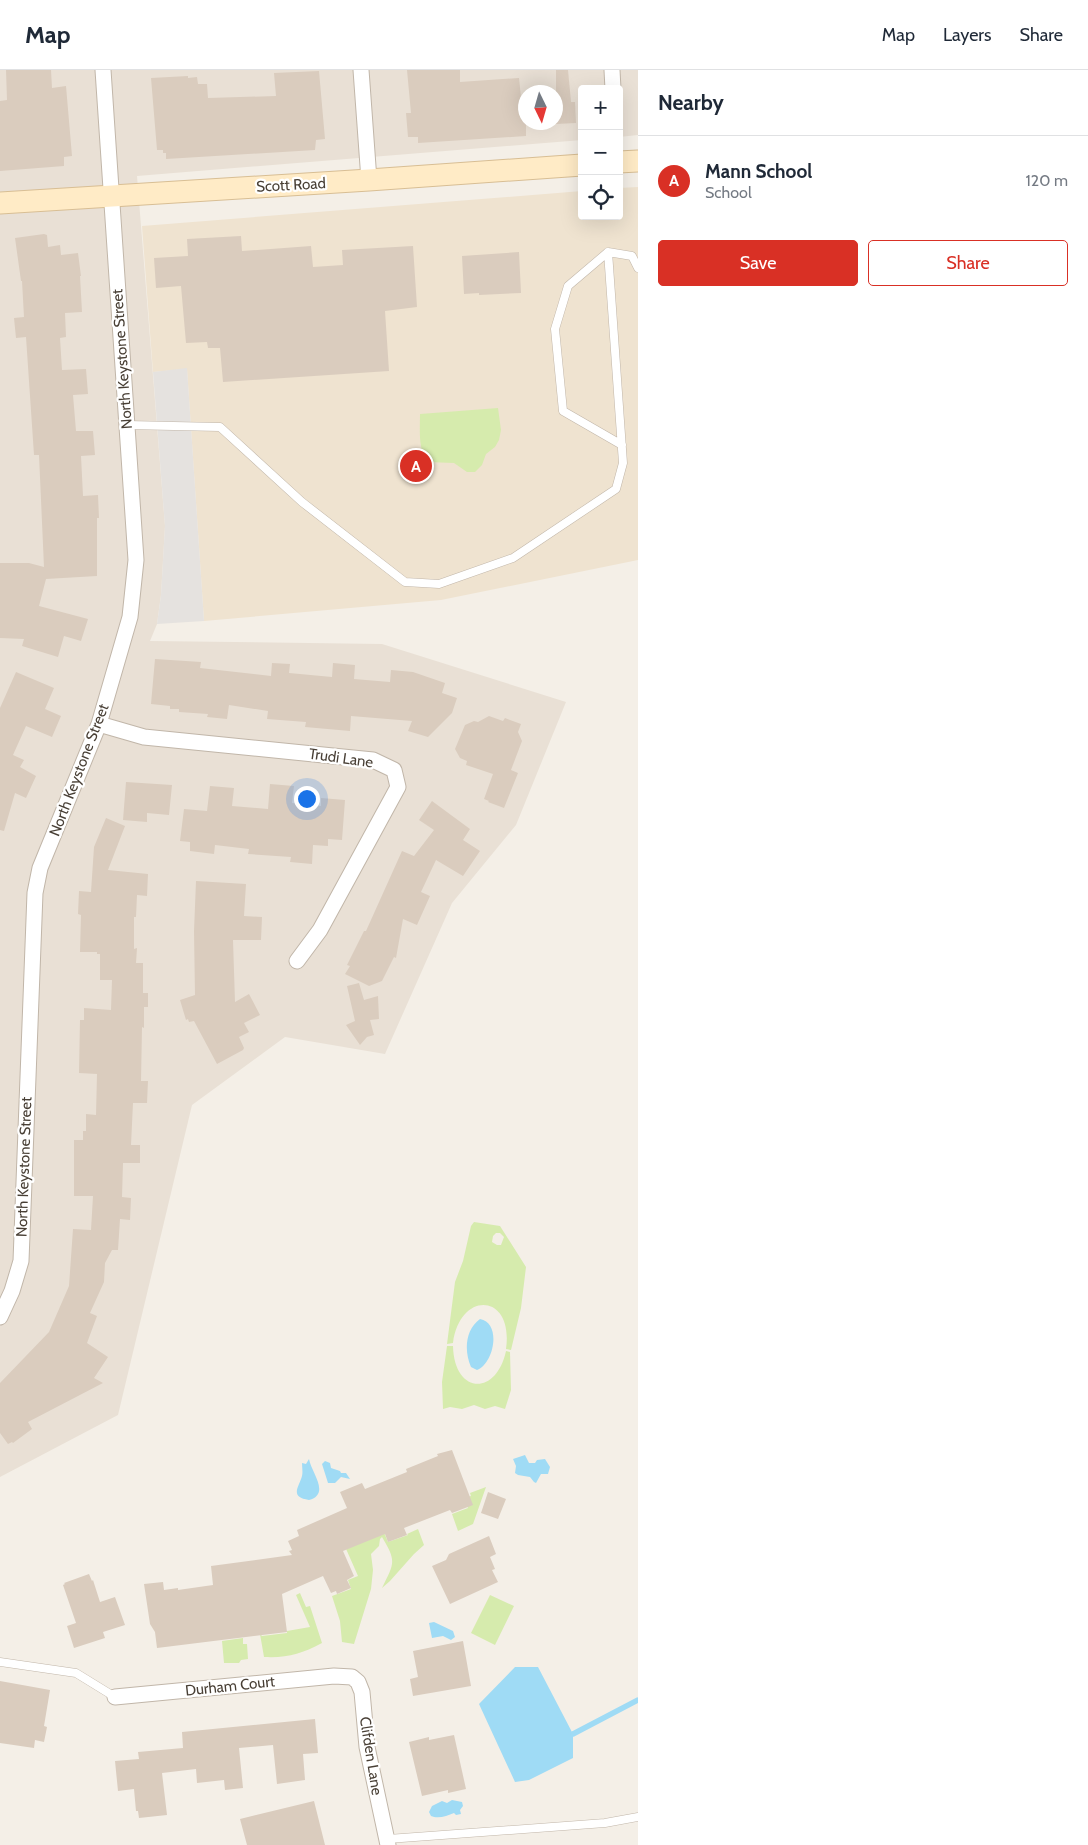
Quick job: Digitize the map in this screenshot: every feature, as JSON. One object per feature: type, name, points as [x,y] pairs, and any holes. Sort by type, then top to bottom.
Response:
[{"type":"street","name":"North Keystone Street","points":[[0,1317],[12,1291],[21,1262],[35,893],[40,868],[99,724],[130,617],[136,560],[103,70]]},
{"type":"street","points":[[361,70],[369,180]]},
{"type":"street","points":[[612,70],[613,85]]},
{"type":"street","points":[[623,162],[638,161]]},
{"type":"street","name":"Scott Road","points":[[0,203],[578,165]]},
{"type":"street","name":"Trudi Lane","points":[[99,724],[144,737],[373,760],[394,770],[398,787],[320,930],[297,961]]},
{"type":"street","name":"Durham Court","points":[[115,1697],[344,1675]]},
{"type":"street","name":"Clifden Lane","points":[[344,1675],[352,1677],[358,1682],[362,1692],[367,1746],[378,1804],[388,1842]]},
{"type":"lane","points":[[127,425],[220,427],[302,502],[405,582],[439,584],[513,558],[616,489],[623,463],[608,252]]},
{"type":"lane","points":[[622,446],[564,411],[555,329],[568,286],[608,252],[632,256],[638,268]]},
{"type":"lane","points":[[0,1662],[76,1673],[115,1697]]},
{"type":"lane","points":[[388,1842],[605,1823],[638,1817]]},
{"type":"shaded area","points":[[0,70],[638,70],[638,135],[623,137],[623,85],[578,85],[578,140],[137,176],[165,526],[161,595],[157,624],[150,641],[382,644],[566,702],[516,825],[452,903],[385,1054],[285,1037],[192,1105],[118,1415],[0,1477]]},
{"type":"shaded area","points":[[638,187],[638,560],[441,600],[204,621],[187,369],[153,372],[142,226],[578,191],[578,220],[623,220],[623,188]]},
{"type":"shaded area","points":[[187,368],[204,621],[157,624],[161,595],[165,526],[153,372]]},
{"type":"green space","points":[[498,408],[501,430],[499,440],[495,447],[486,454],[482,465],[475,472],[467,472],[454,463],[427,462],[421,445],[420,414]]},
{"type":"green space","points":[[474,1222],[500,1226],[526,1267],[521,1308],[511,1350],[506,1349],[506,1330],[502,1317],[495,1309],[485,1305],[475,1307],[465,1314],[458,1326],[453,1343],[447,1344],[455,1282],[463,1261],[471,1226]],"holes":[[[496,1233],[500,1233],[504,1237],[501,1245],[497,1245],[492,1242],[493,1236]]]},
{"type":"green space","points":[[447,1346],[453,1346],[455,1362],[460,1374],[468,1381],[476,1384],[485,1382],[494,1376],[501,1366],[506,1351],[510,1352],[511,1390],[505,1409],[495,1406],[485,1409],[474,1405],[462,1409],[450,1407],[443,1409],[442,1382]]},
{"type":"green space","points":[[486,1487],[473,1524],[458,1531],[452,1514],[468,1508],[464,1498],[471,1496],[470,1493]]},
{"type":"green space","points":[[418,1529],[424,1545],[382,1588],[391,1567],[392,1558],[382,1537],[380,1539],[379,1546],[371,1554],[373,1570],[371,1589],[354,1644],[342,1642],[340,1621],[332,1596],[351,1589],[348,1580],[358,1576],[343,1542],[383,1530],[388,1542],[408,1535]]},
{"type":"green space","points":[[300,1593],[306,1607],[310,1606],[322,1643],[294,1655],[264,1657],[260,1634],[262,1636],[287,1633],[287,1631],[310,1627],[296,1595]]},
{"type":"green space","points":[[490,1595],[514,1606],[495,1645],[471,1633]]},
{"type":"green space","points":[[243,1638],[243,1644],[247,1644],[248,1659],[241,1660],[239,1663],[224,1663],[222,1641]]},
{"type":"water","points":[[480,1319],[487,1322],[491,1328],[493,1344],[488,1360],[477,1370],[471,1367],[467,1354],[467,1341],[471,1329]]},
{"type":"water","points":[[525,1455],[529,1463],[545,1459],[550,1467],[548,1474],[541,1474],[536,1483],[530,1477],[515,1473],[516,1466],[513,1459]]},
{"type":"water","points":[[309,1459],[318,1482],[319,1493],[309,1500],[299,1497],[297,1491],[302,1474],[302,1463],[306,1464]]},
{"type":"water","points":[[325,1461],[330,1463],[331,1468],[341,1473],[346,1473],[350,1479],[341,1477],[335,1483],[328,1483],[322,1464]]},
{"type":"water","points":[[434,1622],[453,1631],[455,1637],[451,1640],[443,1636],[432,1638],[429,1623]]},
{"type":"water","points":[[515,1667],[538,1667],[573,1734],[573,1758],[529,1780],[515,1782],[479,1704]]},
{"type":"water","points":[[452,1800],[462,1802],[461,1814],[456,1815],[454,1813],[440,1817],[431,1816],[429,1812],[432,1806],[442,1801],[447,1803]]},
{"type":"building","points":[[6,70],[51,70],[52,88],[66,86],[72,156],[64,157],[64,166],[0,171],[0,101],[7,100]]},
{"type":"building","points":[[407,70],[460,70],[460,82],[519,78],[518,130],[526,130],[526,136],[418,143],[418,137],[408,137],[406,113],[411,113]]},
{"type":"building","points":[[556,70],[568,70],[571,102],[575,102],[576,123],[563,124],[563,85],[556,85]]},
{"type":"building","points":[[319,71],[325,139],[316,140],[315,150],[166,159],[166,153],[163,153],[163,150],[157,150],[151,78],[197,77],[198,84],[207,84],[208,98],[276,96],[274,73]]},
{"type":"building","points":[[47,235],[48,247],[60,245],[61,255],[78,253],[82,312],[65,313],[66,337],[60,338],[62,370],[86,369],[88,394],[73,395],[76,431],[93,431],[95,455],[81,456],[83,496],[98,495],[99,518],[97,518],[97,576],[46,579],[39,606],[88,619],[81,641],[64,636],[58,657],[22,646],[24,639],[0,638],[0,563],[29,563],[44,567],[39,455],[34,455],[26,337],[16,338],[14,318],[24,317],[22,281],[15,238]]},
{"type":"building","points":[[241,236],[242,251],[311,246],[313,267],[343,265],[342,250],[413,246],[417,307],[385,311],[389,371],[223,382],[220,348],[208,348],[207,342],[186,343],[181,286],[156,288],[154,258],[188,256],[187,239]]},
{"type":"building","points":[[519,252],[521,293],[464,294],[462,256]]},
{"type":"building","points":[[155,659],[201,662],[200,668],[271,676],[272,663],[290,664],[289,673],[332,677],[333,663],[355,665],[354,679],[390,682],[391,670],[413,672],[445,683],[442,693],[457,698],[452,713],[428,737],[408,731],[412,721],[351,716],[350,731],[305,727],[306,722],[267,719],[268,711],[229,705],[227,719],[207,717],[208,714],[179,712],[179,709],[170,709],[170,706],[151,704]]},
{"type":"building","points":[[16,672],[54,688],[45,709],[61,716],[52,737],[26,726],[13,755],[24,760],[20,767],[36,776],[26,798],[15,793],[4,831],[0,830],[0,708]]},
{"type":"building","points":[[489,716],[503,721],[505,718],[521,724],[518,732],[522,741],[511,770],[518,773],[504,808],[484,799],[493,774],[466,765],[467,761],[460,758],[455,749],[465,725],[474,721],[478,722]]},
{"type":"building","points":[[126,782],[172,785],[169,815],[147,813],[147,822],[123,820]]},
{"type":"building","points":[[270,784],[294,786],[292,803],[321,806],[321,798],[345,800],[342,840],[328,839],[328,846],[313,845],[312,864],[290,862],[291,857],[248,854],[249,849],[215,845],[214,854],[190,851],[190,842],[180,841],[184,809],[207,811],[210,786],[234,788],[232,806],[268,809]]},
{"type":"building","points":[[432,801],[470,829],[463,840],[480,851],[463,876],[436,860],[421,892],[430,896],[417,925],[403,919],[396,958],[394,957],[382,981],[369,986],[345,974],[350,966],[347,965],[364,931],[366,931],[402,851],[414,856],[434,830],[419,820]]},
{"type":"building","points":[[106,818],[125,826],[108,870],[148,874],[147,896],[137,895],[136,917],[134,917],[134,949],[137,948],[136,963],[143,963],[143,993],[148,993],[148,1007],[144,1007],[144,1028],[142,1027],[141,1081],[148,1081],[147,1103],[133,1103],[131,1145],[140,1145],[140,1163],[123,1163],[122,1197],[131,1198],[130,1220],[120,1219],[118,1250],[112,1250],[105,1263],[104,1282],[90,1313],[97,1316],[87,1343],[108,1357],[94,1378],[103,1383],[28,1422],[32,1429],[13,1443],[8,1444],[0,1433],[0,1383],[49,1332],[69,1286],[73,1229],[91,1230],[93,1196],[74,1196],[74,1140],[83,1140],[83,1131],[86,1131],[86,1114],[96,1115],[97,1074],[79,1073],[80,1020],[84,1020],[84,1008],[111,1010],[112,980],[100,980],[100,954],[97,954],[97,952],[80,952],[81,915],[78,914],[79,891],[91,892],[94,847]]},
{"type":"building","points":[[196,881],[246,884],[244,916],[262,917],[261,940],[233,940],[235,1002],[249,994],[260,1015],[244,1023],[249,1032],[239,1037],[244,1048],[243,1050],[217,1064],[194,1021],[189,1022],[188,1019],[186,1020],[180,1000],[195,995],[194,931]]},
{"type":"building","points":[[359,983],[364,1000],[378,996],[379,1019],[370,1020],[374,1035],[367,1037],[360,1045],[346,1025],[355,1021],[347,986]]},
{"type":"building","points":[[452,1450],[473,1505],[452,1513],[450,1510],[404,1528],[407,1535],[388,1542],[385,1534],[343,1551],[354,1576],[347,1580],[351,1588],[337,1594],[336,1591],[331,1593],[323,1576],[282,1594],[287,1632],[157,1648],[155,1632],[150,1624],[144,1584],[163,1582],[164,1590],[213,1585],[211,1566],[292,1555],[289,1551],[292,1550],[288,1541],[299,1536],[297,1530],[347,1508],[340,1492],[362,1483],[365,1489],[407,1472],[406,1469],[438,1456],[437,1454]]},
{"type":"building","points":[[488,1492],[506,1499],[498,1519],[481,1513]]},
{"type":"building","points":[[489,1536],[496,1554],[490,1557],[495,1569],[492,1570],[498,1582],[450,1604],[432,1566],[446,1560],[449,1554]]},
{"type":"building","points":[[89,1574],[93,1580],[100,1602],[115,1597],[125,1625],[103,1632],[105,1638],[74,1648],[67,1626],[76,1623],[63,1585]]},
{"type":"building","points":[[463,1641],[471,1686],[413,1696],[410,1679],[418,1677],[413,1651]]},
{"type":"building","points":[[0,1681],[50,1690],[44,1726],[47,1727],[44,1742],[35,1740],[34,1748],[0,1743]]},
{"type":"building","points":[[315,1719],[318,1753],[303,1754],[305,1780],[277,1784],[273,1745],[239,1748],[243,1788],[225,1790],[224,1780],[197,1783],[196,1769],[162,1773],[167,1815],[139,1818],[138,1811],[136,1811],[134,1789],[118,1791],[115,1761],[139,1759],[138,1752],[183,1748],[182,1732]]},
{"type":"building","points":[[454,1735],[466,1789],[448,1793],[448,1790],[422,1796],[409,1742],[429,1737],[429,1740]]},
{"type":"building","points":[[314,1801],[325,1845],[247,1845],[240,1819]]},
{"type":"waterway","points":[[573,1734],[638,1700]]},
{"type":"place","name":"Mann School","points":[[416,466]]}]
